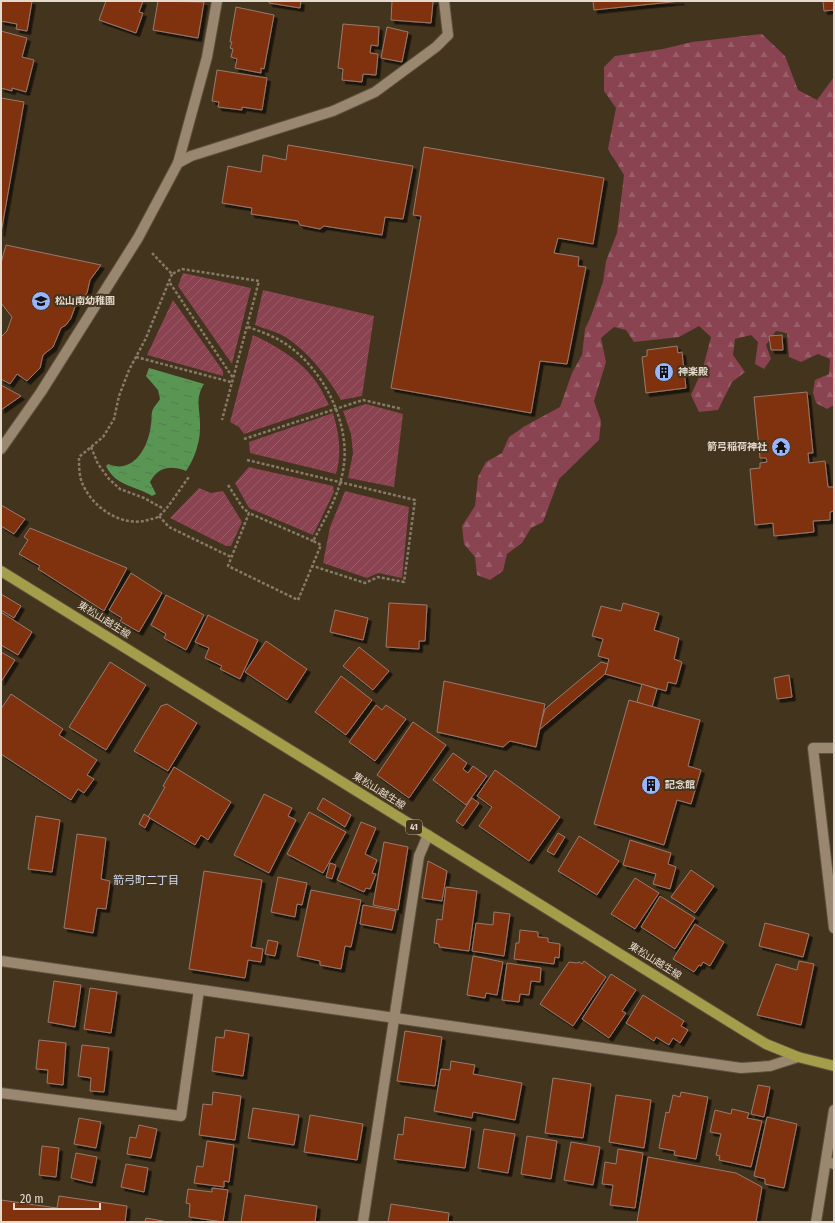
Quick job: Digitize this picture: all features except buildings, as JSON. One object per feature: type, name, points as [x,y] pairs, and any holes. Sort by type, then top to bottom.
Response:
[{"type":"main road","name":"東松山越生線","points":[[1,571],[766,1044],[798,1057],[834,1066]]},
{"type":"street","points":[[1,449],[41,392],[138,238],[178,163],[207,57],[217,1]]},
{"type":"street","points":[[178,163],[191,156],[333,111],[375,92],[436,47],[448,35],[444,1]]},
{"type":"street","points":[[834,748],[813,748],[834,928]]},
{"type":"street","points":[[363,1222],[419,856],[428,835]]},
{"type":"street","points":[[1,960],[741,1068],[770,1066],[798,1057]]},
{"type":"street","points":[[1,1093],[181,1116],[199,990]]},
{"type":"street","points":[[816,1222],[830,1162],[834,1110]]},
{"type":"path","points":[[138,238],[172,274]]},
{"type":"path","points":[[172,274],[182,269],[259,281],[248,327],[222,420]]},
{"type":"path","points":[[172,274],[170,283],[146,338],[128,370],[114,419],[102,437],[79,458],[79,470],[82,484],[102,508],[117,518],[131,522],[145,522],[159,516],[189,477]]},
{"type":"path","points":[[170,283],[232,380]]},
{"type":"path","points":[[248,327],[281,341],[298,354],[318,375],[328,393],[344,435],[343,471],[340,482],[334,501],[314,541]]},
{"type":"path","points":[[136,357],[232,380]]},
{"type":"path","points":[[244,439],[334,408],[363,400],[402,409]]},
{"type":"path","points":[[91,447],[101,469],[120,489],[144,498],[164,509]]},
{"type":"path","points":[[247,460],[415,500],[404,582],[378,577],[365,583],[313,566]]},
{"type":"path","points":[[228,485],[243,508],[249,513],[321,545],[298,600],[228,566],[249,513]]},
{"type":"path","points":[[159,516],[169,527],[231,557]]},
{"type":"green space","points":[[762,34],[785,56],[798,90],[817,100],[834,77],[834,405],[827,409],[816,403],[813,393],[815,380],[829,374],[830,359],[818,354],[801,362],[789,357],[787,333],[776,331],[766,345],[771,359],[764,369],[755,364],[758,342],[751,335],[735,339],[733,355],[745,372],[732,382],[718,410],[699,412],[691,395],[703,368],[711,337],[699,326],[679,337],[634,342],[626,330],[614,327],[601,338],[606,362],[594,401],[601,421],[599,440],[559,479],[543,522],[531,528],[522,543],[507,554],[503,571],[490,580],[477,575],[475,557],[464,544],[462,526],[475,506],[478,477],[486,462],[502,453],[509,437],[525,426],[560,407],[572,373],[582,355],[585,329],[603,282],[606,261],[617,233],[624,175],[608,149],[616,108],[604,91],[604,67],[615,56],[663,49],[692,42]]},
{"type":"green space","points":[[183,273],[251,288],[232,364],[178,286]]},
{"type":"green space","points":[[263,290],[374,316],[362,396],[341,400],[330,382],[311,358],[295,344],[276,332],[255,325]]},
{"type":"green space","points":[[173,300],[223,371],[223,376],[147,355]]},
{"type":"green space","points":[[253,335],[280,349],[304,368],[317,383],[329,405],[244,434],[239,427],[230,422]]},
{"type":"green space","points":[[366,404],[403,414],[394,487],[348,478],[353,453],[351,434],[343,411]]},
{"type":"green space","points":[[333,413],[339,443],[339,458],[336,474],[250,453],[249,442]]},
{"type":"green space","points":[[249,467],[333,486],[334,492],[313,535],[249,508],[235,483]]},
{"type":"green space","points":[[199,488],[211,493],[223,491],[242,522],[231,546],[226,546],[170,518]]},
{"type":"green space","points":[[345,491],[409,507],[402,578],[378,573],[367,578],[323,563],[330,527]]},
{"type":"water","points":[[149,368],[204,384],[201,389],[199,399],[200,436],[197,449],[192,460],[186,471],[170,468],[161,470],[157,473],[150,482],[156,494],[152,496],[146,492],[120,482],[110,473],[106,466],[108,464],[117,466],[125,465],[133,462],[147,441],[150,432],[153,410],[160,399],[158,390],[146,376]]},
{"type":"place","name":"松山南幼稚園","points":[[41,301]]},
{"type":"place","name":"神楽殿","points":[[664,372]]},
{"type":"place","name":"箭弓稲荷神社","points":[[781,447]]},
{"type":"place","name":"記念館","points":[[651,785]]},
{"type":"district","name":"箭弓町二丁目","points":[[146,880]]}]
